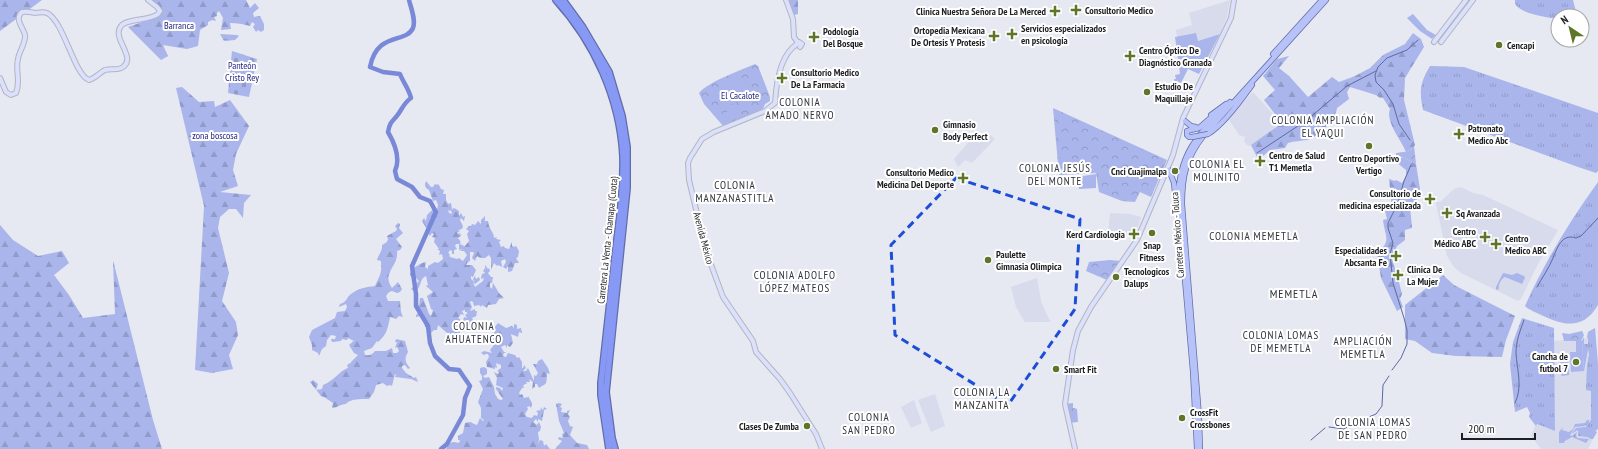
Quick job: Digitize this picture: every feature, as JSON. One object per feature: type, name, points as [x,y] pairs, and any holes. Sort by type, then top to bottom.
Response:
[{"type":"highway","name":"Carretera La Venta - Chamapa (Cuota)","points":[[556,0],[589,45],[604,76],[617,117],[622,147],[622,189],[601,383],[601,395],[609,449]]},
{"type":"highway","name":"Carretera La Venta - Chamapa (Cuota)","points":[[563,0],[582,26],[609,72],[622,116],[627,147],[627,188],[606,388],[608,411],[615,449]]},
{"type":"main road","points":[[0,78],[7,93],[11,95],[16,93],[19,80],[17,59],[25,38],[18,19],[22,12],[44,12],[49,15],[67,43],[80,71],[84,77],[89,80],[105,70],[118,69],[124,66],[127,61],[127,55],[119,35],[119,29],[124,23],[152,17],[158,14],[160,11],[148,0]]},
{"type":"main road","name":"Avenida México","points":[[786,0],[793,19],[794,37],[797,45],[792,49],[783,62],[776,103],[765,111],[714,132],[702,139],[690,158],[688,172],[706,251],[723,297],[752,340],[756,352],[780,379],[790,393],[816,434],[822,449]]},
{"type":"main road","points":[[1075,449],[1065,404],[1075,340],[1091,307],[1133,246],[1173,155],[1183,118],[1231,18],[1234,0]]},
{"type":"main road","name":"Carretera México - Toluca","points":[[1197,449],[1180,223],[1178,185],[1181,168],[1185,157],[1204,129],[1322,0]]},
{"type":"main road","name":"Carretera México - Toluca","points":[[1200,449],[1199,416],[1182,204],[1183,181],[1187,164],[1198,143],[1326,0]]},
{"type":"main road","points":[[1434,42],[1466,0]]},
{"type":"main road","points":[[1441,42],[1473,0]]},
{"type":"main road","points":[[1226,103],[1199,128],[1187,131],[1187,136],[1203,136],[1214,130],[1261,75],[1262,70]]},
{"type":"main road","points":[[1185,121],[1191,126],[1198,126],[1226,103],[1232,100]]},
{"type":"main road","points":[[1169,170],[1174,183],[1175,200],[1180,223]]},
{"type":"highlighted area","points":[[956,178],[1080,219],[1075,309],[1008,405],[895,335],[891,245]]},
{"type":"shaded area","points":[[1230,0],[1227,17],[1220,34],[1198,41],[1188,35],[1177,37],[1176,30],[1192,25],[1189,13]]},
{"type":"shaded area","points":[[1253,92],[1281,123],[1250,146],[1244,141],[1245,137],[1239,135],[1228,118]]},
{"type":"shaded area","points":[[988,133],[995,139],[972,163],[965,160],[958,167],[954,159],[972,138],[979,143]]},
{"type":"shaded area","name":"Centro Medico ABC","points":[[1461,187],[1473,193],[1483,195],[1558,230],[1538,264],[1521,299],[1518,301],[1461,273],[1454,267],[1447,256],[1435,199],[1437,202],[1440,202],[1454,189]]},
{"type":"shaded area","points":[[1110,213],[1130,214],[1141,217],[1135,236],[1108,235]]},
{"type":"shaded area","points":[[1037,278],[1041,301],[1051,322],[1025,322],[1016,307],[1011,287]]},
{"type":"shaded area","points":[[1595,328],[1598,365],[1597,430],[1588,449],[1541,449],[1531,436],[1536,424],[1555,431],[1553,341],[1583,339],[1588,337],[1588,332]]},
{"type":"shaded area","points":[[935,394],[945,426],[931,432],[918,400]]},
{"type":"shaded area","points":[[914,400],[922,423],[911,428],[901,407]]},
{"type":"green space","points":[[0,0],[42,0],[0,31]]},
{"type":"green space","name":"Barranca","points":[[150,0],[246,0],[250,8],[255,3],[259,8],[253,13],[254,17],[260,16],[264,24],[264,30],[261,32],[258,30],[256,32],[253,27],[255,24],[252,22],[250,26],[230,23],[231,29],[221,30],[223,18],[219,11],[217,16],[214,17],[216,21],[212,20],[208,22],[208,25],[200,30],[198,46],[187,49],[163,45],[168,56],[161,60],[128,27],[159,16],[161,13],[160,8]]},
{"type":"green space","points":[[788,0],[798,0],[798,14],[794,15]]},
{"type":"green space","points":[[1515,0],[1573,0],[1575,8],[1550,8],[1550,17],[1528,13],[1515,4]]},
{"type":"green space","points":[[1413,14],[1427,30],[1436,35],[1432,39],[1420,31],[1407,18]]},
{"type":"green space","points":[[1196,33],[1198,41],[1220,34],[1199,74],[1188,69],[1181,83],[1177,81],[1175,84],[1175,75],[1180,74],[1175,37]]},
{"type":"green space","points":[[1413,33],[1421,39],[1424,47],[1405,78],[1404,100],[1415,145],[1413,148],[1406,152],[1394,130],[1389,114],[1390,109],[1383,98],[1350,87],[1347,92],[1349,99],[1337,108],[1330,122],[1316,135],[1307,140],[1288,143],[1285,148],[1270,150],[1263,156],[1257,157],[1251,145],[1282,123],[1264,100],[1275,90],[1263,76],[1277,59],[1289,56],[1279,68],[1289,76],[1308,97],[1332,77],[1339,82],[1370,68],[1383,55],[1405,44]]},
{"type":"green space","points":[[220,34],[239,36],[235,40],[224,41]]},
{"type":"green space","name":"Panteón Cristo Rey","points":[[232,51],[257,59],[249,97],[228,93]]},
{"type":"green space","name":"El Cacalote","points":[[755,64],[758,66],[770,97],[770,101],[765,104],[763,109],[724,127],[704,104],[699,93],[717,81]]},
{"type":"green space","points":[[1430,66],[1464,67],[1598,113],[1598,171],[1596,173],[1578,167],[1423,110],[1421,87]]},
{"type":"green space","points":[[744,78],[752,96],[722,108],[715,91]]},
{"type":"green space","name":"zona boscosa","points":[[182,87],[199,102],[214,101],[215,107],[230,100],[249,126],[236,154],[233,170],[238,186],[220,192],[251,195],[244,203],[243,218],[236,209],[229,209],[220,217],[218,228],[229,273],[222,301],[236,322],[238,335],[229,355],[233,369],[212,373],[195,370],[204,206],[176,88]]},
{"type":"green space","points":[[737,107],[741,116],[726,123],[722,114]]},
{"type":"green space","points":[[1053,108],[1167,160],[1151,197],[1140,192],[1135,202],[1122,201],[1099,192],[1096,173],[1059,175]]},
{"type":"green space","points":[[1414,146],[1416,164],[1403,157],[1396,156],[1396,153],[1409,151]]},
{"type":"green space","points":[[1403,157],[1416,164],[1420,189],[1416,202],[1410,206],[1412,228],[1405,230],[1405,240],[1397,246],[1392,259],[1402,294],[1400,299],[1403,307],[1397,311],[1381,278],[1377,253],[1382,249],[1386,242],[1383,220],[1387,219],[1385,211],[1387,207],[1392,208],[1389,179],[1402,183],[1406,177],[1406,170],[1396,162],[1398,159]]},
{"type":"green space","points":[[1096,174],[1096,188],[1079,189],[1077,177]]},
{"type":"green space","points":[[426,181],[431,187],[435,184],[439,185],[441,189],[444,190],[443,194],[446,194],[448,204],[451,203],[451,210],[454,208],[459,211],[459,216],[461,213],[463,217],[465,216],[464,221],[461,218],[460,220],[463,226],[462,229],[458,230],[460,231],[457,233],[460,233],[461,236],[457,239],[459,239],[461,243],[459,244],[463,245],[464,247],[469,241],[467,234],[469,231],[466,229],[472,224],[475,225],[478,221],[481,224],[481,220],[485,216],[485,221],[488,221],[494,238],[497,237],[496,239],[501,240],[499,242],[501,247],[504,246],[505,248],[509,249],[512,242],[512,246],[516,246],[519,251],[518,257],[516,258],[519,263],[515,263],[512,271],[508,272],[508,266],[506,269],[503,267],[506,262],[505,259],[501,261],[502,267],[497,266],[494,263],[491,270],[491,258],[489,255],[485,258],[480,258],[477,256],[475,261],[472,258],[474,253],[470,252],[470,261],[466,265],[472,265],[476,270],[473,277],[471,276],[471,279],[475,282],[473,279],[475,276],[476,279],[479,277],[480,280],[475,284],[473,282],[475,287],[483,281],[484,278],[481,279],[482,274],[485,273],[483,271],[485,268],[486,270],[485,265],[488,269],[489,268],[490,271],[488,273],[491,277],[493,277],[490,287],[492,289],[493,283],[504,298],[499,299],[496,304],[488,305],[487,308],[482,305],[481,307],[479,305],[474,306],[473,302],[471,301],[472,307],[470,311],[475,309],[475,311],[477,311],[476,316],[472,318],[474,322],[470,325],[464,323],[467,323],[467,321],[463,321],[464,317],[467,318],[465,315],[467,312],[465,312],[465,310],[462,311],[464,315],[461,314],[458,318],[460,319],[460,322],[457,322],[457,326],[459,327],[459,325],[464,327],[465,331],[460,332],[459,337],[458,333],[455,335],[447,333],[438,325],[437,330],[434,330],[430,334],[428,328],[425,327],[424,318],[421,316],[416,317],[419,312],[415,307],[416,305],[419,305],[420,298],[423,298],[431,316],[433,310],[431,309],[427,296],[433,292],[426,286],[428,285],[426,276],[422,279],[419,288],[415,292],[411,289],[419,281],[416,278],[414,280],[410,275],[411,268],[426,262],[425,267],[428,269],[428,266],[435,262],[438,263],[443,259],[442,254],[439,255],[440,251],[437,249],[439,249],[434,242],[435,238],[432,237],[434,234],[432,233],[430,236],[428,233],[430,230],[428,231],[422,221],[424,218],[426,221],[427,215],[433,209],[437,210],[438,205],[436,200],[433,201],[425,184]],"holes":[[[456,244],[459,244],[459,250],[463,249],[460,251],[464,251],[467,255],[463,261],[459,258],[457,259],[450,257],[448,253],[450,250],[452,251],[452,254],[454,254],[454,250],[457,249],[455,246]]]},
{"type":"green space","points":[[1598,182],[1598,305],[1586,319],[1580,322],[1573,324],[1558,322],[1525,306],[1558,242]]},
{"type":"green space","points":[[398,223],[400,224],[399,228],[403,233],[396,239],[402,247],[397,251],[396,261],[389,273],[388,278],[392,288],[398,282],[402,289],[397,293],[392,291],[389,292],[386,296],[388,301],[400,301],[403,317],[399,316],[396,319],[390,317],[388,327],[383,337],[378,342],[377,341],[372,348],[364,351],[365,355],[369,355],[375,351],[386,351],[392,348],[393,353],[397,353],[399,351],[397,347],[395,348],[397,342],[395,342],[396,339],[405,341],[408,352],[406,360],[410,368],[408,369],[405,365],[402,366],[402,368],[406,373],[414,378],[416,377],[418,382],[411,379],[395,377],[395,374],[392,386],[387,386],[383,383],[376,385],[374,392],[369,399],[354,400],[332,408],[333,403],[321,396],[316,390],[322,389],[323,385],[348,368],[347,365],[351,363],[358,355],[354,353],[349,345],[354,341],[348,338],[347,340],[342,339],[341,341],[332,342],[331,339],[335,339],[336,336],[331,335],[319,356],[318,353],[312,350],[309,337],[312,330],[335,318],[337,312],[345,311],[347,307],[346,304],[339,307],[340,304],[351,294],[363,288],[375,286],[381,272],[381,261],[377,260],[382,249],[382,245],[387,242],[387,236],[396,231],[397,229],[395,226]]},
{"type":"green space","points":[[0,225],[13,240],[38,256],[62,251],[69,263],[54,275],[69,295],[83,318],[115,314],[113,260],[153,420],[162,449],[0,449]]},
{"type":"green space","points":[[1110,260],[1120,261],[1107,280],[1086,271],[1089,262]]},
{"type":"green space","points":[[1503,273],[1512,275],[1517,273],[1525,278],[1522,284],[1505,277],[1500,282],[1499,289],[1496,290]]},
{"type":"green space","points":[[1443,275],[1454,285],[1515,316],[1506,340],[1502,357],[1456,356],[1432,353],[1415,341],[1405,339],[1405,305]]},
{"type":"green space","points":[[1522,318],[1554,328],[1555,431],[1537,424],[1536,426],[1529,417],[1530,413],[1527,407],[1515,412],[1510,364],[1513,342]]},
{"type":"green space","points":[[498,323],[506,328],[512,326],[514,328],[514,324],[517,325],[517,329],[521,328],[522,333],[519,332],[518,337],[511,334],[513,343],[510,347],[507,345],[507,348],[505,345],[501,347],[504,352],[507,353],[504,353],[503,356],[506,357],[508,353],[515,355],[517,358],[519,357],[522,362],[522,368],[524,365],[526,368],[523,371],[526,371],[528,368],[534,381],[534,375],[536,376],[538,373],[533,364],[537,364],[538,361],[542,359],[548,368],[550,374],[547,373],[545,384],[539,388],[537,384],[535,384],[535,387],[532,389],[533,382],[529,379],[530,382],[526,382],[527,384],[523,386],[524,388],[522,388],[519,393],[520,395],[522,394],[524,398],[528,396],[532,403],[531,408],[530,406],[527,407],[528,409],[525,414],[527,417],[532,418],[534,415],[537,416],[538,413],[536,411],[541,410],[540,407],[543,410],[544,407],[547,409],[544,410],[542,421],[538,419],[538,422],[536,419],[533,422],[537,425],[539,422],[541,427],[540,431],[538,432],[538,444],[540,440],[543,441],[544,446],[546,444],[550,449],[446,449],[449,443],[459,443],[460,440],[458,440],[458,436],[463,433],[465,423],[471,422],[477,425],[480,418],[483,421],[484,420],[481,418],[481,408],[478,402],[483,389],[479,381],[482,380],[480,368],[484,367],[487,369],[487,374],[483,376],[485,378],[489,377],[498,399],[503,399],[496,387],[500,388],[502,391],[503,388],[496,385],[497,378],[494,372],[498,374],[499,372],[497,371],[501,368],[501,365],[496,363],[497,368],[495,367],[495,369],[487,367],[486,362],[489,357],[488,354],[484,355],[481,353],[484,351],[492,353],[490,350],[494,345],[492,335],[494,334],[494,328]]},
{"type":"green space","points":[[1595,328],[1598,365],[1598,429],[1595,431],[1597,432],[1593,439],[1591,439],[1578,436],[1578,430],[1571,434],[1576,428],[1586,427],[1591,420],[1591,391],[1586,390],[1589,354],[1588,349],[1584,371],[1582,341],[1584,337],[1584,344],[1588,344],[1588,332]]},
{"type":"green space","points":[[1582,331],[1584,335],[1581,341],[1564,341],[1562,333],[1569,334]]},
{"type":"green space","name":"Cancha de futbol 7","points":[[1576,341],[1582,341],[1584,371],[1571,372],[1570,352],[1576,352]]},
{"type":"green space","points":[[1567,357],[1569,375],[1562,376],[1560,359]]},
{"type":"green space","points":[[313,380],[318,384],[316,390],[310,382]]},
{"type":"green space","points":[[1073,403],[1073,408],[1077,409],[1078,422],[1069,423],[1065,404]]},
{"type":"green space","points":[[556,404],[562,404],[560,407],[562,408],[561,412],[567,413],[567,411],[570,410],[568,414],[570,417],[568,421],[570,426],[573,427],[570,435],[577,443],[587,445],[589,449],[555,449],[562,441],[558,439],[559,437],[563,438],[562,434],[564,433],[559,421]]},
{"type":"green space","points":[[1589,420],[1588,424],[1575,427],[1570,435],[1572,436],[1577,432],[1577,438],[1589,439],[1586,443],[1572,437],[1564,443],[1559,443],[1559,432],[1563,427],[1562,430],[1569,432],[1573,429],[1575,424],[1585,423]]},
{"type":"waterway","points":[[409,0],[414,18],[413,28],[404,36],[385,43],[379,48],[370,67],[383,72],[400,74],[411,98],[391,123],[388,132],[393,141],[397,156],[397,166],[395,171],[397,179],[412,187],[420,197],[430,201],[436,212],[412,266],[416,306],[428,326],[430,343],[435,356],[449,369],[459,370],[470,386],[465,398],[463,415],[447,444],[441,449]]},
{"type":"waterway","points":[[1410,140],[1399,124],[1393,104],[1384,90],[1376,82],[1375,75],[1378,67],[1387,58],[1407,50],[1418,40]]},
{"type":"waterway","points":[[1257,153],[1307,120],[1347,86],[1376,71]]},
{"type":"waterway","points":[[1392,370],[1401,358],[1407,344],[1407,330],[1393,283],[1390,254],[1393,243],[1388,228],[1388,223],[1398,203],[1404,181],[1411,165]]},
{"type":"waterway","points":[[1537,287],[1561,242],[1567,238],[1576,238],[1581,236],[1598,218]]},
{"type":"waterway","points":[[1515,403],[1519,391],[1516,349],[1518,336],[1524,320]]},
{"type":"waterway","points":[[1329,427],[1344,429],[1376,414],[1382,406],[1383,385],[1389,376]]},
{"type":"waterway","points":[[1311,440],[1325,428]]},
{"type":"place","name":"Consultorio Medico","points":[[1076,10]]},
{"type":"place","name":"Clinica Nuestra Señora De La Merced","points":[[1055,11]]},
{"type":"place","name":"Servicios especializados en psicología","points":[[1012,34]]},
{"type":"place","name":"Ortopedia Mexicana De Ortesis Y Protesis","points":[[994,36]]},
{"type":"place","name":"Podología Del Bosque","points":[[814,37]]},
{"type":"place","name":"Cencapi","points":[[1499,45]]},
{"type":"place","name":"Centro Óptico De Diagnóstico Granada","points":[[1130,56]]},
{"type":"place","name":"Consultorio Medico De La Farmacia","points":[[782,78]]},
{"type":"place","name":"Estudio De Maquillaje","points":[[1147,92]]},
{"type":"place","name":"Gimnasio Body Perfect","points":[[935,130]]},
{"type":"place","name":"Patronato Medico Abc","points":[[1459,134]]},
{"type":"place","name":"Centro Deportivo Vertigo","points":[[1369,146]]},
{"type":"place","name":"Centro de Salud T1 Memetla","points":[[1260,161]]},
{"type":"place","name":"Cnci Cuajimalpa","points":[[1175,171]]},
{"type":"place","name":"Consultorio Medico Medicina Del Deporte","points":[[963,178]]},
{"type":"place","name":"Consultorio de medicina especializada","points":[[1430,199]]},
{"type":"place","name":"Sq Avanzada","points":[[1447,213]]},
{"type":"place","name":"Snap Fitness","points":[[1152,233]]},
{"type":"place","name":"Kerd Cardiologia","points":[[1134,234]]},
{"type":"place","name":"Centro Médico ABC","points":[[1485,237]]},
{"type":"place","name":"Centro Medico ABC","points":[[1496,244]]},
{"type":"place","name":"Especialidades Abcsanta Fe","points":[[1396,256]]},
{"type":"place","name":"Paulette Gimnasia Olimpica","points":[[988,260]]},
{"type":"place","name":"Clinica De La Mujer","points":[[1398,275]]},
{"type":"place","name":"Tecnologicos Dalups","points":[[1116,277]]},
{"type":"place","name":"Cancha de futbol 7","points":[[1576,362]]},
{"type":"place","name":"Smart Fit","points":[[1056,369]]},
{"type":"place","name":"CrossFit Crossbones","points":[[1182,418]]},
{"type":"place","name":"Clases De Zumba","points":[[807,426]]},
{"type":"district","name":"COLONIA AMADO NERVO","points":[[800,108]]},
{"type":"district","name":"COLONIA AMPLIACIÓN EL YAQUI","points":[[1323,126]]},
{"type":"district","name":"COLONIA EL MOLINITO","points":[[1217,170]]},
{"type":"district","name":"COLONIA JESÚS DEL MONTE","points":[[1055,174]]},
{"type":"district","name":"COLONIA MANZANASTITLA","points":[[735,191]]},
{"type":"district","name":"COLONIA MEMETLA","points":[[1254,236]]},
{"type":"district","name":"COLONIA ADOLFO LÓPEZ MATEOS","points":[[795,281]]},
{"type":"district","name":"MEMETLA","points":[[1294,294]]},
{"type":"district","name":"COLONIA AHUATENCO","points":[[474,332]]},
{"type":"district","name":"COLONIA LOMAS DE MEMETLA","points":[[1281,341]]},
{"type":"district","name":"AMPLIACIÓN MEMETLA","points":[[1363,347]]},
{"type":"district","name":"COLONIA LA MANZANITA","points":[[982,398]]},
{"type":"district","name":"COLONIA SAN PEDRO","points":[[869,423]]},
{"type":"district","name":"COLONIA LOMAS DE SAN PEDRO","points":[[1373,428]]}]
